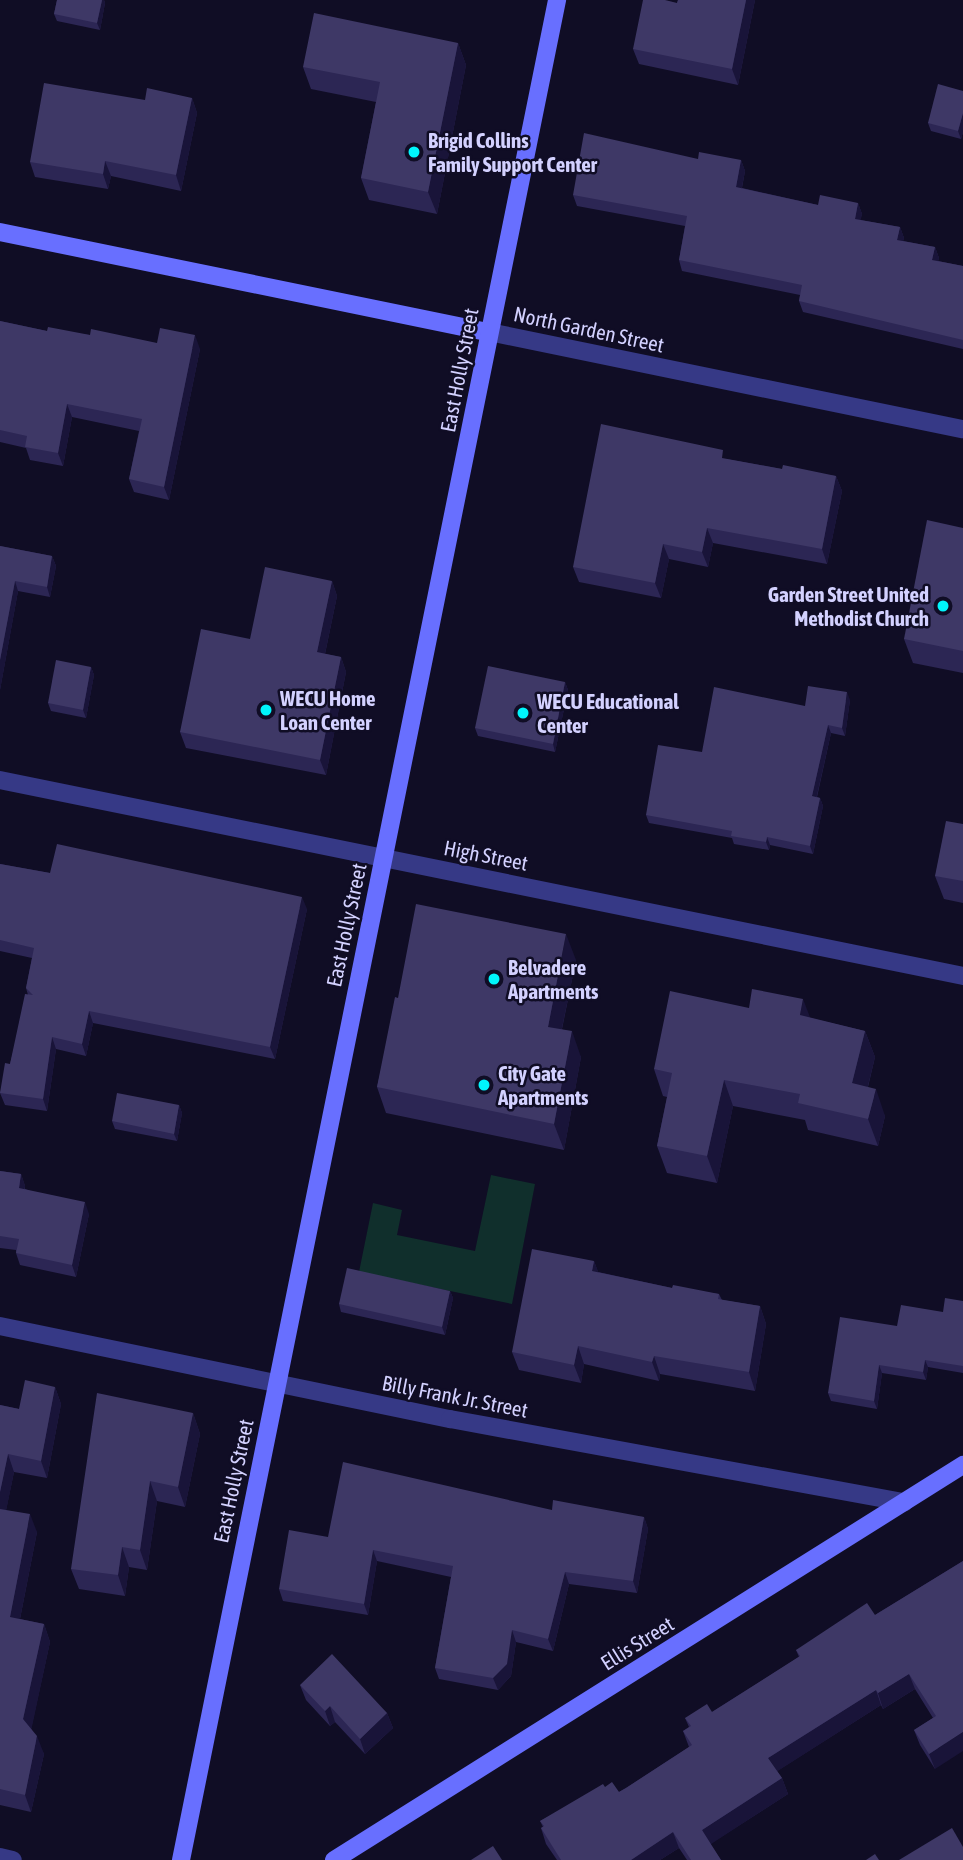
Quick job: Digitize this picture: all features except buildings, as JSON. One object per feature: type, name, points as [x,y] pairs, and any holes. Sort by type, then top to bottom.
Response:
[{"type":"main road","name":"East Holly Street","points":[[181,1860],[557,0]]},
{"type":"main road","name":"North Garden Street","points":[[0,232],[489,332]]},
{"type":"main road","name":"Ellis Street","points":[[334,1860],[963,1465]]},
{"type":"street","name":"North Garden Street","points":[[489,332],[963,429]]},
{"type":"street","name":"High Street","points":[[0,780],[963,976]]},
{"type":"street","name":"Billy Frank Jr. Street","points":[[0,1326],[450,1419],[904,1502]]},
{"type":"street","points":[[0,1857],[13,1860]]},
{"type":"green space","points":[[491,1175],[535,1184],[512,1304],[359,1272],[373,1203],[402,1210],[397,1235],[475,1251]]},
{"type":"place","name":"Brigid Collins Family Support Center","points":[[414,152]]},
{"type":"place","name":"Garden Street United Methodist Church","points":[[943,606]]},
{"type":"place","name":"WECU Home Loan Center","points":[[266,710]]},
{"type":"place","name":"WECU Educational Center","points":[[523,713]]},
{"type":"place","name":"Belvadere Apartments","points":[[494,979]]},
{"type":"place","name":"City Gate Apartments","points":[[484,1085]]}]
